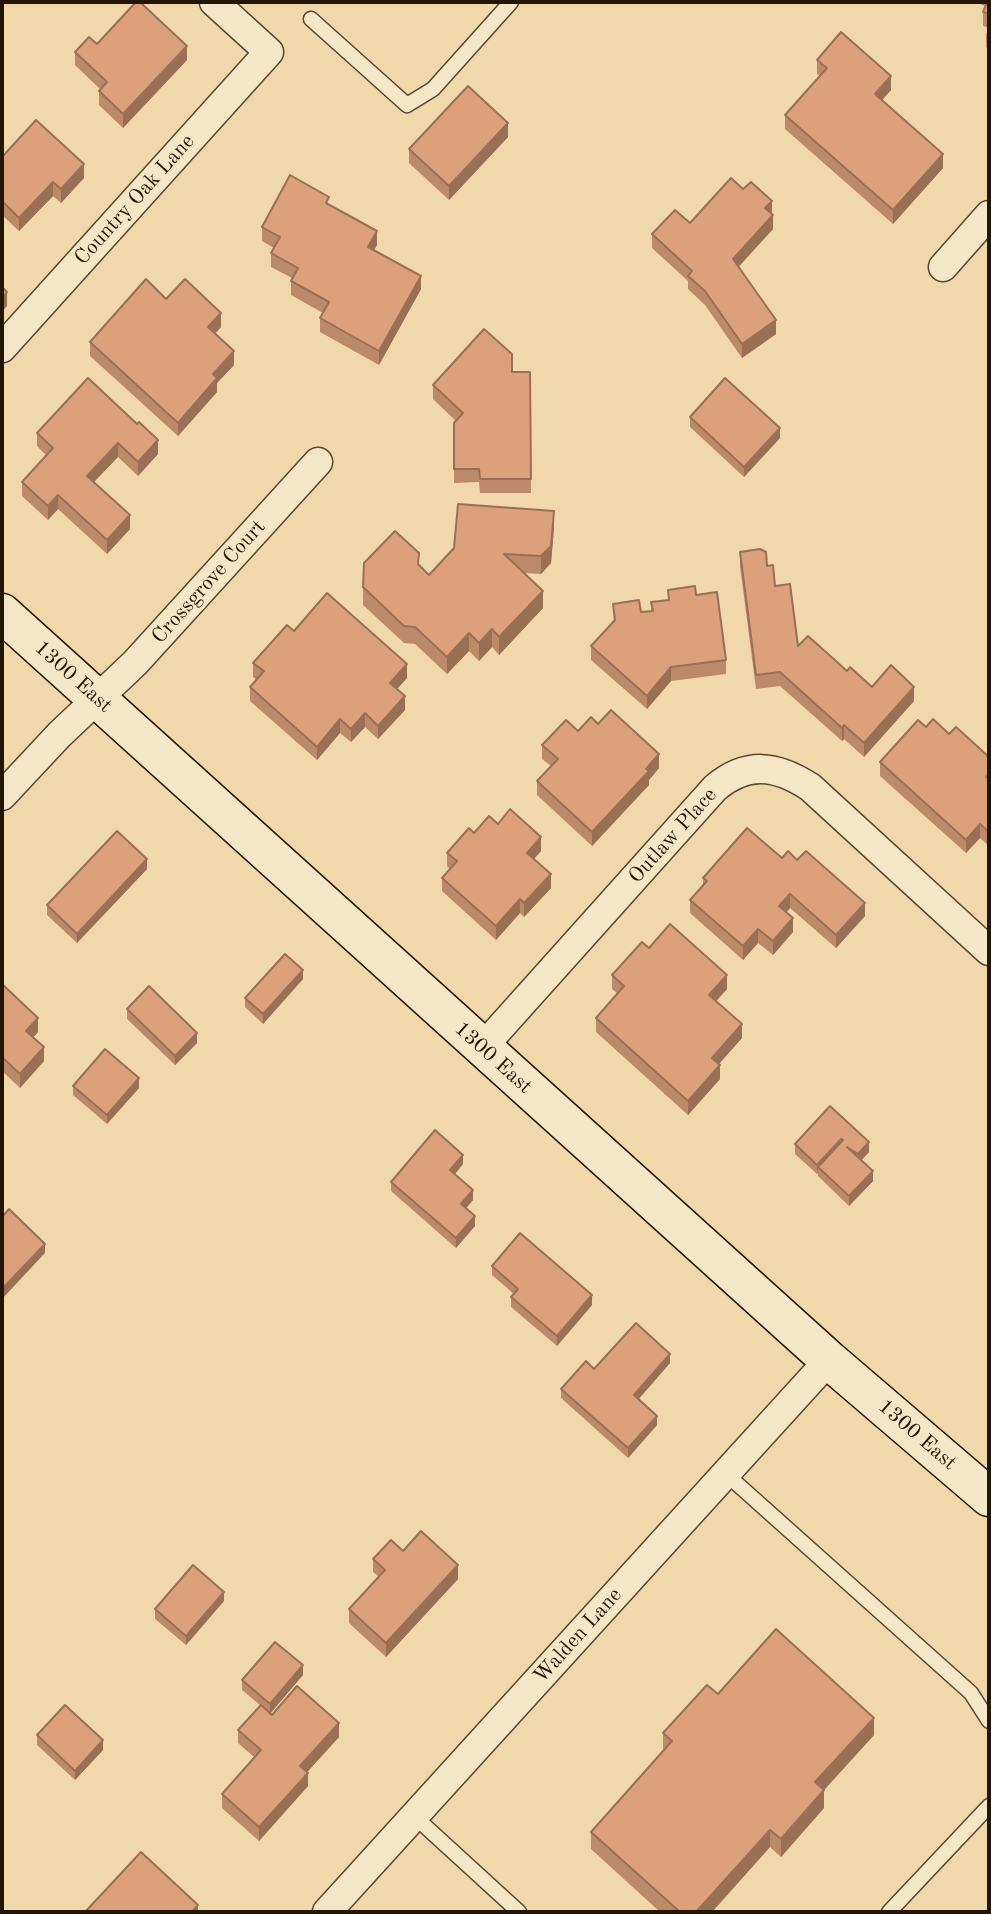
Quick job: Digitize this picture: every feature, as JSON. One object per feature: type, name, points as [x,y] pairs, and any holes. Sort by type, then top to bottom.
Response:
[{"type":"main road","name":"1300 East","points":[[2,614],[829,1360],[989,1497]]},
{"type":"street","name":"Country Oak Lane","points":[[2,348],[269,52],[214,2]]},
{"type":"street","points":[[943,267],[989,215]]},
{"type":"street","name":"Crossgrove Court","points":[[2,796],[96,698],[135,663],[318,462]]},
{"type":"street","name":"Outlaw Place","points":[[482,1048],[715,788],[743,770],[759,768],[777,771],[795,777],[810,787],[989,951]]},
{"type":"street","name":"Walden Lane","points":[[327,1912],[829,1360]]},
{"type":"lane","points":[[311,19],[407,105],[433,89],[511,2]]},
{"type":"lane","points":[[725,1474],[971,1693],[989,1718]]},
{"type":"lane","points":[[889,1912],[989,1806]]},
{"type":"lane","points":[[414,1816],[519,1912]]},
{"type":"building","points":[[136,2],[140,2],[187,46],[123,114],[99,91],[107,82],[75,52],[89,37],[97,44]]},
{"type":"building","points":[[989,2],[989,14],[983,12]]},
{"type":"building","points":[[841,32],[891,76],[875,94],[943,154],[893,210],[785,115],[827,68],[817,60]]},
{"type":"building","points":[[468,86],[508,123],[449,186],[409,149]]},
{"type":"building","points":[[36,120],[84,164],[61,189],[53,182],[19,218],[2,201],[2,157]]},
{"type":"building","points":[[290,175],[329,197],[326,203],[377,231],[368,247],[421,276],[379,351],[320,318],[329,302],[291,281],[298,268],[271,253],[280,237],[262,227]]},
{"type":"building","points":[[731,178],[743,189],[751,182],[772,201],[765,208],[773,215],[733,259],[776,320],[742,344],[705,291],[688,276],[692,271],[652,234],[675,210],[690,223]]},
{"type":"building","points":[[146,279],[166,299],[185,279],[221,313],[208,327],[234,351],[213,374],[217,378],[178,423],[90,342]]},
{"type":"building","points":[[484,329],[512,354],[512,372],[530,372],[531,479],[480,479],[479,469],[454,469],[454,423],[463,413],[433,385]]},
{"type":"building","points":[[88,378],[158,440],[138,462],[118,443],[87,476],[130,515],[107,540],[58,495],[48,506],[22,482],[53,448],[37,433]]},
{"type":"building","points":[[725,378],[780,428],[744,467],[690,417]]},
{"type":"building","points":[[458,504],[554,511],[551,546],[541,556],[504,554],[543,591],[499,637],[492,629],[479,643],[469,633],[447,657],[415,627],[404,626],[363,587],[364,563],[395,531],[419,553],[418,564],[429,575],[454,548]]},
{"type":"building","points":[[760,549],[766,552],[767,566],[773,565],[775,586],[790,584],[798,646],[808,636],[847,671],[850,667],[872,687],[891,665],[914,687],[864,743],[844,725],[842,728],[780,672],[756,675],[740,552]]},
{"type":"building","points":[[695,586],[696,595],[717,592],[726,660],[671,667],[647,696],[591,646],[615,620],[613,604],[639,600],[641,612],[653,611],[651,602],[669,600],[668,590]]},
{"type":"building","points":[[327,593],[407,664],[390,683],[405,696],[378,726],[365,713],[351,729],[340,719],[317,747],[250,687],[264,671],[253,663],[287,625],[294,631]]},
{"type":"building","points":[[611,710],[659,754],[646,769],[649,771],[592,832],[537,781],[558,759],[542,745],[566,720],[578,731],[591,717],[598,724]]},
{"type":"building","points":[[933,719],[949,734],[956,727],[989,757],[989,773],[986,777],[989,779],[989,832],[980,824],[966,840],[880,762],[918,720],[926,727]]},
{"type":"building","points":[[510,809],[541,837],[527,853],[551,874],[524,903],[520,899],[496,926],[442,878],[457,861],[447,853],[469,828],[474,833],[489,816],[498,824]]},
{"type":"building","points":[[747,828],[782,858],[788,851],[797,860],[806,851],[865,903],[836,935],[790,894],[779,906],[793,918],[773,941],[758,929],[743,946],[690,900],[707,881],[703,878]]},
{"type":"building","points":[[117,831],[147,859],[77,934],[47,905]]},
{"type":"building","points":[[670,924],[727,975],[709,995],[742,1024],[712,1058],[720,1065],[688,1101],[596,1018],[624,986],[612,975],[642,942],[649,948]]},
{"type":"building","points":[[285,954],[303,970],[263,1014],[245,998]]},
{"type":"building","points":[[2,984],[38,1018],[26,1031],[44,1047],[20,1074],[2,1057]]},
{"type":"building","points":[[149,986],[197,1033],[175,1056],[127,1009]]},
{"type":"building","points":[[105,1049],[139,1078],[107,1115],[73,1086]]},
{"type":"building","points":[[830,1106],[869,1142],[858,1154],[847,1147],[873,1171],[849,1196],[818,1167],[843,1140],[841,1139],[817,1165],[795,1144]]},
{"type":"building","points":[[435,1130],[463,1155],[450,1170],[473,1190],[461,1204],[475,1216],[456,1238],[391,1182]]},
{"type":"building","points":[[9,1209],[45,1244],[2,1289],[2,1217]]},
{"type":"building","points":[[520,1233],[592,1295],[557,1336],[511,1297],[518,1289],[492,1266]]},
{"type":"building","points":[[636,1323],[670,1354],[634,1395],[657,1416],[628,1448],[561,1389],[586,1361],[594,1369]]},
{"type":"building","points":[[421,1531],[458,1565],[386,1643],[349,1609],[385,1570],[373,1559],[391,1540],[403,1551]]},
{"type":"building","points":[[193,1565],[224,1592],[186,1636],[155,1609]]},
{"type":"building","points":[[776,1629],[874,1718],[815,1782],[824,1790],[781,1839],[770,1830],[696,1912],[680,1912],[591,1832],[672,1741],[663,1733],[707,1685],[718,1694]]},
{"type":"building","points":[[275,1642],[303,1665],[270,1704],[242,1680]]},
{"type":"building","points":[[297,1686],[339,1723],[300,1766],[308,1773],[259,1827],[222,1794],[261,1750],[238,1730],[261,1705],[272,1715]]},
{"type":"building","points":[[65,1705],[103,1740],[75,1771],[37,1735]]},
{"type":"building","points":[[141,1852],[198,1905],[192,1912],[85,1912]]}]
